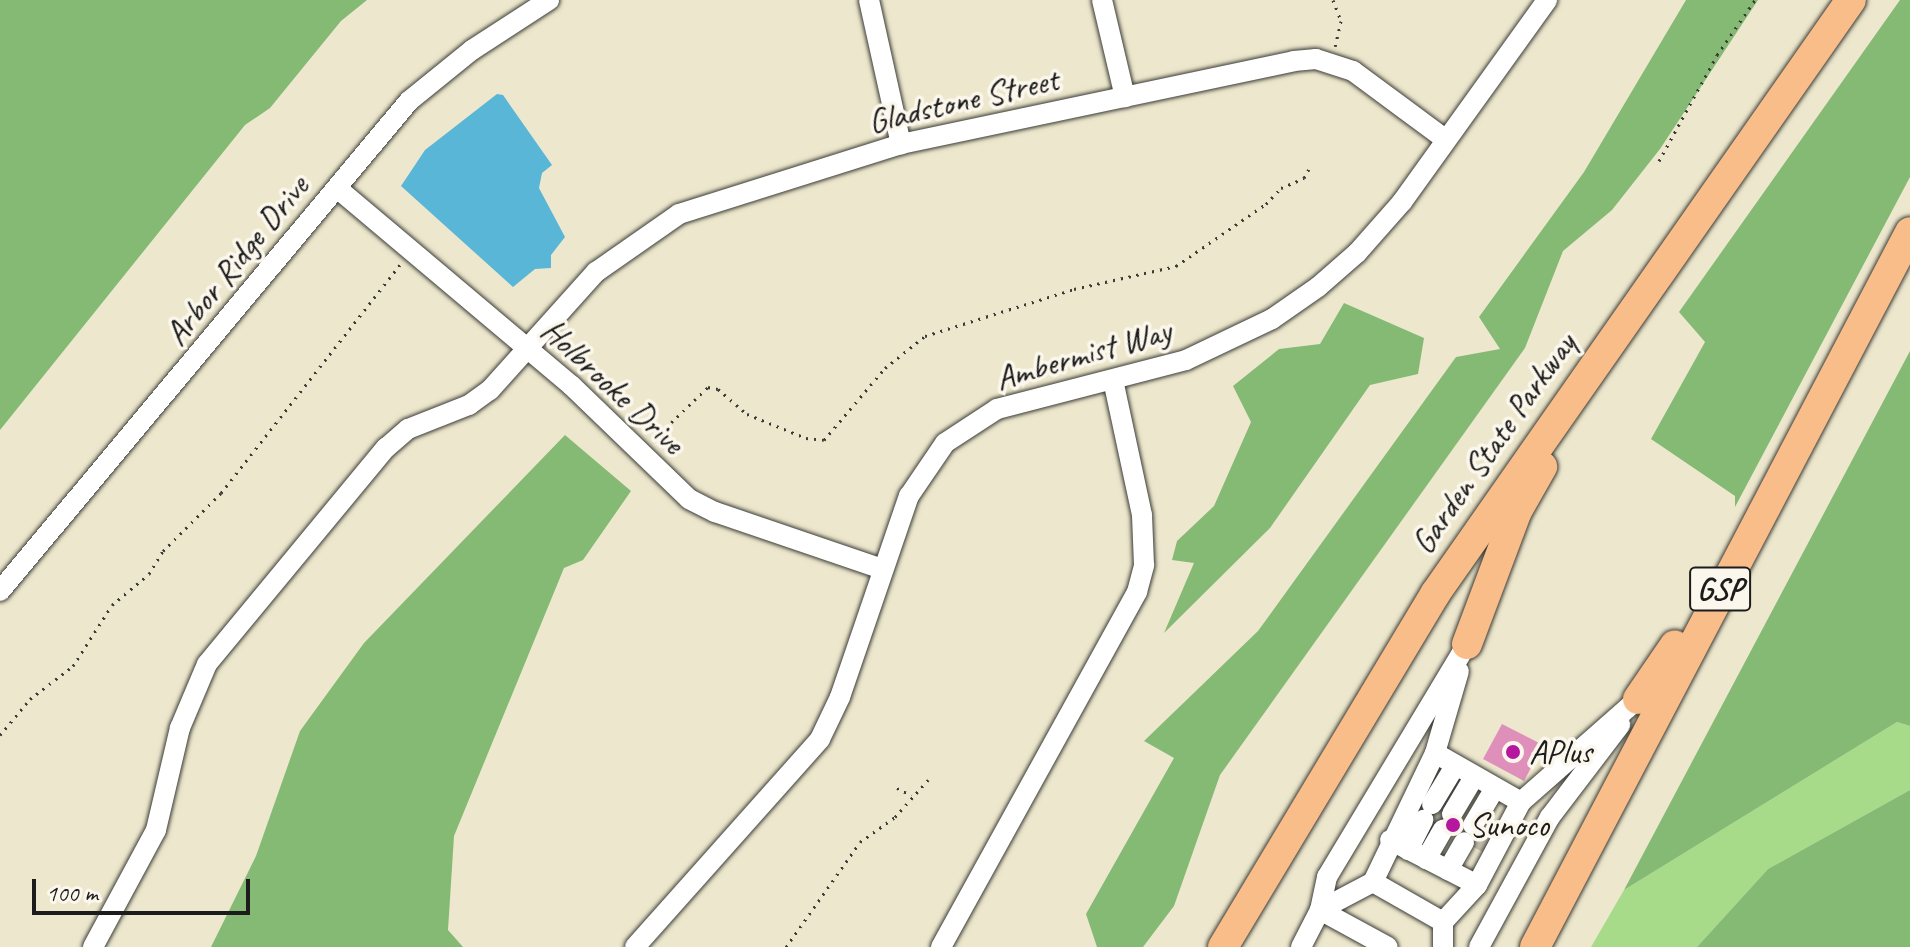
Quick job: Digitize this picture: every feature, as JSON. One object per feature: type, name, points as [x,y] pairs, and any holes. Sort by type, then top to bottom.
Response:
[{"type":"highway","name":"Garden State Parkway","points":[[1223,947],[1435,594],[1571,393],[1630,317],[1851,0]]},
{"type":"highway","name":"GSP","points":[[1535,947],[1722,585],[1910,232]]},
{"type":"highway","points":[[1467,644],[1517,511],[1604,374],[1630,317]]},
{"type":"highway","points":[[1638,699],[1722,585]]},
{"type":"street","name":"Arbor Ridge Drive","points":[[0,591],[409,101],[472,50],[549,0]]},
{"type":"street","points":[[869,0],[901,144]]},
{"type":"street","points":[[1102,0],[1125,97]]},
{"type":"street","name":"Ambermist Way","points":[[635,947],[820,739],[840,697],[909,496],[945,443],[997,409],[1186,360],[1234,340],[1318,287],[1374,235],[1547,0]]},
{"type":"street","name":"Gladstone Street","points":[[526,348],[596,272],[679,214],[901,144],[1294,61],[1330,62],[1353,71],[1445,139]]},
{"type":"street","name":"Holbrooke Drive","points":[[337,188],[526,348],[671,485],[715,512],[882,569]]},
{"type":"street","points":[[93,947],[156,830],[180,728],[207,664],[386,448],[408,429],[469,405],[526,348]]},
{"type":"street","points":[[941,947],[1137,592],[1144,565],[1142,515],[1113,380]]},
{"type":"street","points":[[1320,910],[1373,882],[1434,863],[1480,779],[1467,644]]},
{"type":"street","points":[[1301,947],[1320,910],[1327,877],[1467,644]]},
{"type":"street","points":[[1443,947],[1443,922],[1434,863],[1480,779],[1638,699]]},
{"type":"street","points":[[1479,947],[1550,817],[1638,699]]},
{"type":"street","points":[[1434,863],[1480,779]]},
{"type":"street","points":[[1434,863],[1480,779]]},
{"type":"street","points":[[1434,863],[1480,779]]},
{"type":"street","points":[[1373,882],[1443,922]]},
{"type":"street","points":[[1320,910],[1388,947]]},
{"type":"path","points":[[1330,62],[1341,21],[1333,0]]},
{"type":"path","points":[[1659,161],[1717,55],[1755,0]]},
{"type":"path","points":[[640,454],[708,387],[718,389],[754,418],[824,440],[885,368],[925,336],[1060,293],[1176,266],[1266,204],[1281,188],[1304,178],[1309,169]]},
{"type":"path","points":[[0,735],[30,699],[73,666],[112,605],[149,574],[163,551],[221,493],[349,325],[414,251]]},
{"type":"path","points":[[786,947],[841,865],[871,832],[895,817],[911,795],[928,780]]},
{"type":"path","points":[[897,788],[911,795]]},
{"type":"green space","points":[[0,0],[367,0],[341,21],[270,108],[245,125],[0,430]]},
{"type":"green space","points":[[1686,0],[1758,0],[1660,149],[1612,210],[1563,251],[1525,348],[1220,775],[1174,906],[1143,947],[1097,947],[1086,914],[1174,758],[1144,741],[1258,631],[1456,357],[1500,349],[1479,317],[1584,172]]},
{"type":"green space","points":[[1900,0],[1910,0],[1910,177],[1735,507],[1735,496],[1651,439],[1705,342],[1679,312]]},
{"type":"green space","points":[[1344,303],[1424,338],[1418,374],[1370,385],[1270,528],[1164,633],[1194,563],[1172,560],[1177,541],[1214,506],[1251,422],[1233,386],[1279,349],[1320,344]]},
{"type":"green space","points":[[1910,351],[1910,726],[1897,722],[1624,890]]},
{"type":"green space","points":[[565,435],[631,491],[583,560],[564,568],[454,836],[448,930],[463,947],[211,947],[256,856],[300,731],[364,643]]},
{"type":"green space","points":[[1897,722],[1910,726],[1910,790],[1768,869],[1697,947],[1591,947],[1624,890]]},
{"type":"green space","points":[[1910,790],[1910,947],[1697,947],[1768,869]]},
{"type":"water","points":[[497,94],[503,95],[552,165],[542,173],[539,188],[565,237],[551,255],[551,268],[535,269],[513,287],[401,186],[425,150]]},
{"type":"building","name":"APlus","points":[[1502,724],[1543,745],[1524,781],[1483,759]]},
{"type":"tunnel","points":[[1434,826],[1442,809]]},
{"type":"tunnel","points":[[1454,837],[1463,820]]},
{"type":"tunnel","points":[[1475,848],[1484,831]]},
{"type":"place","name":"APlus","points":[[1513,752]]},
{"type":"place","name":"Sunoco","points":[[1453,825]]}]
